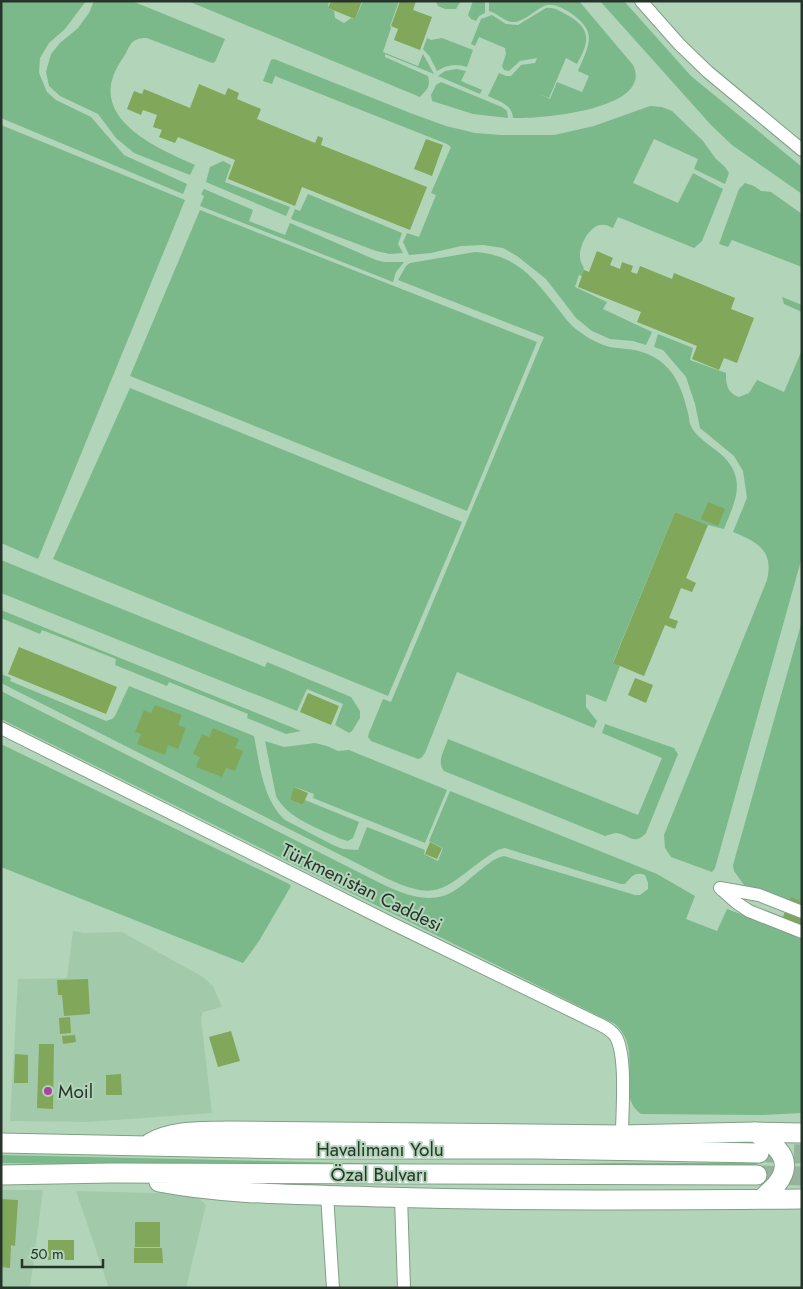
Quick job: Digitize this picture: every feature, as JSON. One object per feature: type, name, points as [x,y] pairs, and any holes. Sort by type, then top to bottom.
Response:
[{"type":"highway","points":[[144,1146],[169,1134],[184,1132],[802,1133]]},
{"type":"highway","points":[[754,1132],[775,1145],[784,1159],[783,1174],[776,1185],[762,1199]]},
{"type":"highway","name":"Havalimanı Yolu","points":[[1,1143],[296,1149],[537,1149],[759,1153]]},
{"type":"highway","points":[[111,1173],[193,1189],[328,1195],[568,1201],[802,1199]]},
{"type":"highway","name":"Özal Bulvarı","points":[[1,1175],[111,1173],[758,1175]]},
{"type":"street","points":[[641,1],[679,44],[708,72],[802,150]]},
{"type":"street","name":"Türkmenistan Caddesi","points":[[1,728],[391,923],[601,1025],[617,1038],[620,1050],[622,1062],[622,1134]]},
{"type":"street","points":[[802,912],[760,895],[720,888],[737,904],[749,911],[802,932]]},
{"type":"street","points":[[328,1195],[333,1288]]},
{"type":"street","points":[[401,1197],[404,1288]]},
{"type":"shaded area","points":[[1,1],[86,1],[65,29],[49,43],[40,58],[39,73],[47,92],[56,100],[91,117],[124,155],[187,184],[183,194],[1,118]]},
{"type":"shaded area","points":[[94,1],[132,1],[225,39],[215,62],[212,63],[147,38],[137,39],[129,46],[113,78],[111,96],[116,112],[128,126],[143,138],[195,165],[190,175],[134,153],[116,138],[98,114],[60,96],[49,86],[46,72],[51,54],[60,43],[78,28],[89,13]]},
{"type":"shaded area","points":[[188,1],[329,1],[328,8],[334,11],[335,18],[344,23],[351,18],[355,19],[363,1],[399,1],[383,52],[418,66],[423,54],[434,74],[385,54],[385,57],[428,76],[428,86],[420,97]]},
{"type":"shaded area","points":[[436,1],[461,1],[456,9],[445,9],[438,6]]},
{"type":"shaded area","points":[[473,1],[485,1],[485,13],[479,16],[476,21],[468,15]]},
{"type":"shaded area","points":[[489,1],[579,1],[633,65],[635,80],[627,92],[611,102],[591,109],[568,114],[513,118],[508,106],[488,96],[499,73],[511,76],[521,65],[535,63],[537,58],[520,61],[509,71],[504,70],[502,66],[506,54],[505,48],[479,37],[475,46],[471,44],[481,19],[492,15],[506,24],[518,25],[546,8],[552,8],[569,16],[582,26],[585,32],[586,43],[577,64],[566,58],[549,98],[539,94],[550,99],[557,82],[582,92],[589,76],[578,71],[586,53],[589,38],[588,32],[578,19],[556,6],[547,5],[522,20],[513,22],[507,21],[489,11]]},
{"type":"shaded area","points":[[600,1],[624,1],[691,76],[802,167],[802,194],[732,145],[711,125]]},
{"type":"shaded area","points":[[427,38],[431,40],[442,38],[473,50],[467,67],[451,65],[437,71],[430,57],[423,49]]},
{"type":"shaded area","points":[[274,59],[413,114],[446,126],[475,133],[554,135],[594,126],[650,106],[662,107],[672,111],[703,141],[716,159],[725,167],[729,173],[725,184],[694,169],[698,159],[654,139],[633,183],[678,203],[693,173],[723,189],[702,241],[694,248],[618,217],[613,228],[600,225],[587,235],[580,252],[584,268],[583,277],[579,275],[575,287],[607,302],[603,309],[652,332],[646,345],[633,341],[610,339],[592,331],[576,318],[546,279],[517,256],[503,248],[483,245],[461,246],[431,253],[409,255],[403,242],[407,233],[419,237],[436,195],[431,193],[451,147],[275,76],[272,84],[263,81],[271,60]]},
{"type":"shaded area","points":[[457,69],[466,71],[461,81],[482,90],[480,94],[438,76],[445,71]]},
{"type":"shaded area","points":[[441,82],[502,107],[507,111],[508,118],[473,114],[432,101],[431,95],[436,85]]},
{"type":"shaded area","points":[[1,125],[185,200],[38,559],[1,543]]},
{"type":"shaded area","points":[[223,161],[231,165],[225,182],[290,207],[286,216],[206,182],[210,167]]},
{"type":"shaded area","points":[[745,183],[761,191],[771,192],[802,214],[802,267],[732,240],[728,247],[719,244],[739,189]]},
{"type":"shaded area","points":[[204,189],[253,210],[249,221],[285,235],[290,223],[376,260],[404,262],[396,272],[393,282],[200,206],[204,196],[201,194]]},
{"type":"shaded area","points":[[308,194],[402,233],[398,244],[403,253],[390,254],[376,251],[291,219],[295,209],[300,211]]},
{"type":"shaded area","points":[[200,210],[537,342],[467,511],[130,376]]},
{"type":"shaded area","points":[[475,252],[503,258],[524,270],[571,325],[591,339],[610,347],[645,353],[664,364],[678,383],[684,397],[690,424],[694,431],[721,454],[733,469],[737,491],[724,529],[675,512],[613,662],[620,666],[606,702],[586,694],[586,707],[597,721],[594,728],[457,672],[425,753],[418,759],[371,741],[368,737],[369,733],[383,699],[391,702],[544,337],[398,280],[406,266],[410,263]]},
{"type":"shaded area","points":[[782,297],[802,305],[802,312],[784,304]]},
{"type":"shaded area","points":[[658,334],[693,348],[690,360],[726,373],[728,388],[739,397],[749,393],[757,380],[784,392],[802,350],[802,557],[715,868],[712,872],[671,857],[665,848],[664,835],[767,580],[769,570],[766,555],[762,549],[757,544],[733,532],[747,498],[743,471],[734,456],[700,428],[695,404],[686,377],[663,350],[654,347]]},
{"type":"shaded area","points":[[130,388],[462,522],[388,696],[53,559]]},
{"type":"shaded area","points":[[1,560],[265,667],[267,662],[351,697],[360,711],[360,718],[349,733],[335,725],[343,704],[307,689],[297,711],[1,593]]},
{"type":"shaded area","points":[[1,610],[301,731],[286,734],[247,718],[248,714],[169,682],[167,686],[115,665],[116,659],[42,630],[40,634],[1,618]]},
{"type":"shaded area","points":[[802,621],[802,907],[744,885],[734,871],[733,865]]},
{"type":"shaded area","points":[[1,674],[11,678],[10,681],[106,721],[115,716],[129,686],[254,736],[263,781],[271,802],[277,811],[285,820],[343,849],[358,850],[367,827],[425,850],[424,854],[438,861],[443,848],[429,841],[450,791],[657,874],[695,896],[686,919],[717,931],[727,909],[802,937],[802,1113],[761,1115],[641,1114],[633,1106],[629,1096],[628,1047],[624,1035],[615,1024],[1,719],[1,691],[376,881],[410,895],[428,898],[446,895],[459,888],[490,862],[504,856],[635,895],[640,895],[648,889],[645,875],[636,874],[625,884],[621,884],[505,848],[493,853],[448,885],[438,889],[428,891],[404,886],[1,683]]},
{"type":"shaded area","points":[[605,724],[674,748],[678,754],[646,833],[638,839],[632,839],[617,833],[605,836],[444,771],[441,764],[448,739],[638,815],[662,758],[602,733]]},
{"type":"shaded area","points":[[265,741],[284,747],[315,743],[338,751],[349,750],[447,790],[425,843],[313,798],[314,794],[295,787],[290,800],[303,805],[305,800],[359,822],[353,838],[348,841],[313,827],[296,817],[281,804],[276,796]]},
{"type":"shaded area","points":[[1,744],[289,884],[291,886],[259,941],[243,963],[1,867]]},
{"type":"shaded area","points":[[73,931],[84,933],[122,932],[203,977],[213,986],[222,1007],[203,1012],[201,1018],[212,1113],[88,1122],[10,1121],[18,979],[67,978]]},
{"type":"shaded area","points":[[1,1155],[479,1166],[616,1163],[757,1163],[757,1169],[481,1171],[1,1163]]},
{"type":"shaded area","points":[[1,1190],[43,1190],[30,1288],[1,1288]]},
{"type":"shaded area","points":[[76,1191],[194,1194],[206,1205],[186,1288],[109,1288]]},
{"type":"building","points":[[331,1],[362,1],[355,19],[328,8]]},
{"type":"building","points":[[400,1],[416,1],[413,10],[432,17],[420,50],[394,40],[398,29],[391,26]]},
{"type":"building","points":[[199,84],[225,95],[228,88],[239,93],[237,99],[261,109],[257,119],[315,143],[318,136],[323,138],[321,145],[427,187],[410,230],[302,187],[295,206],[228,179],[235,160],[178,137],[175,143],[159,137],[162,130],[153,127],[157,115],[143,110],[141,115],[127,109],[134,91],[142,94],[144,89],[190,108]]},
{"type":"building","points":[[426,139],[443,145],[432,176],[414,169]]},
{"type":"building","points":[[597,251],[613,258],[610,265],[620,269],[622,262],[633,266],[631,272],[637,274],[640,266],[672,279],[674,273],[735,298],[731,309],[754,318],[737,363],[724,358],[719,370],[692,359],[697,346],[637,322],[641,312],[578,287],[584,270],[589,272]]},
{"type":"building","points":[[708,502],[725,509],[718,526],[701,519]]},
{"type":"building","points":[[675,512],[708,525],[686,578],[696,583],[692,592],[681,588],[669,618],[678,621],[675,629],[665,625],[644,676],[613,663]]},
{"type":"building","points":[[19,647],[117,687],[106,714],[8,674]]},
{"type":"building","points":[[635,678],[653,685],[646,703],[628,695]]},
{"type":"building","points":[[308,693],[339,706],[331,725],[300,712]]},
{"type":"building","points":[[155,705],[182,715],[178,725],[186,728],[178,749],[168,745],[165,755],[137,744],[141,734],[135,732],[144,710],[151,713]]},
{"type":"building","points":[[213,728],[239,739],[235,748],[243,751],[235,771],[226,768],[222,777],[196,767],[200,757],[193,754],[202,734],[209,737]]},
{"type":"building","points":[[294,787],[308,793],[303,805],[290,800]]},
{"type":"building","points":[[430,842],[442,848],[437,859],[425,854]]},
{"type":"building","points":[[791,897],[802,902],[802,921],[795,937],[778,929]]},
{"type":"building","points":[[88,979],[90,1014],[64,1016],[62,995],[58,995],[57,980]]},
{"type":"building","points":[[70,1017],[71,1033],[60,1034],[59,1018]]},
{"type":"building","points":[[231,1031],[240,1061],[218,1067],[209,1037]]},
{"type":"building","points":[[75,1035],[76,1042],[63,1044],[62,1036]]},
{"type":"building","points":[[39,1044],[54,1044],[53,1109],[37,1108]]},
{"type":"building","points":[[15,1054],[28,1055],[28,1083],[14,1083]]},
{"type":"building","points":[[121,1074],[122,1095],[106,1095],[106,1075]]},
{"type":"building","points":[[1,1199],[18,1200],[15,1246],[11,1245],[10,1268],[1,1267]]},
{"type":"building","points":[[135,1222],[160,1222],[160,1247],[135,1247]]},
{"type":"building","points":[[48,1240],[74,1240],[74,1260],[48,1260]]},
{"type":"building","points":[[134,1248],[162,1248],[163,1263],[134,1263]]},
{"type":"tunnel","points":[[766,1153],[802,1154]]},
{"type":"tunnel","points":[[757,1175],[802,1176]]},
{"type":"place","name":"Moil","points":[[48,1091]]}]
